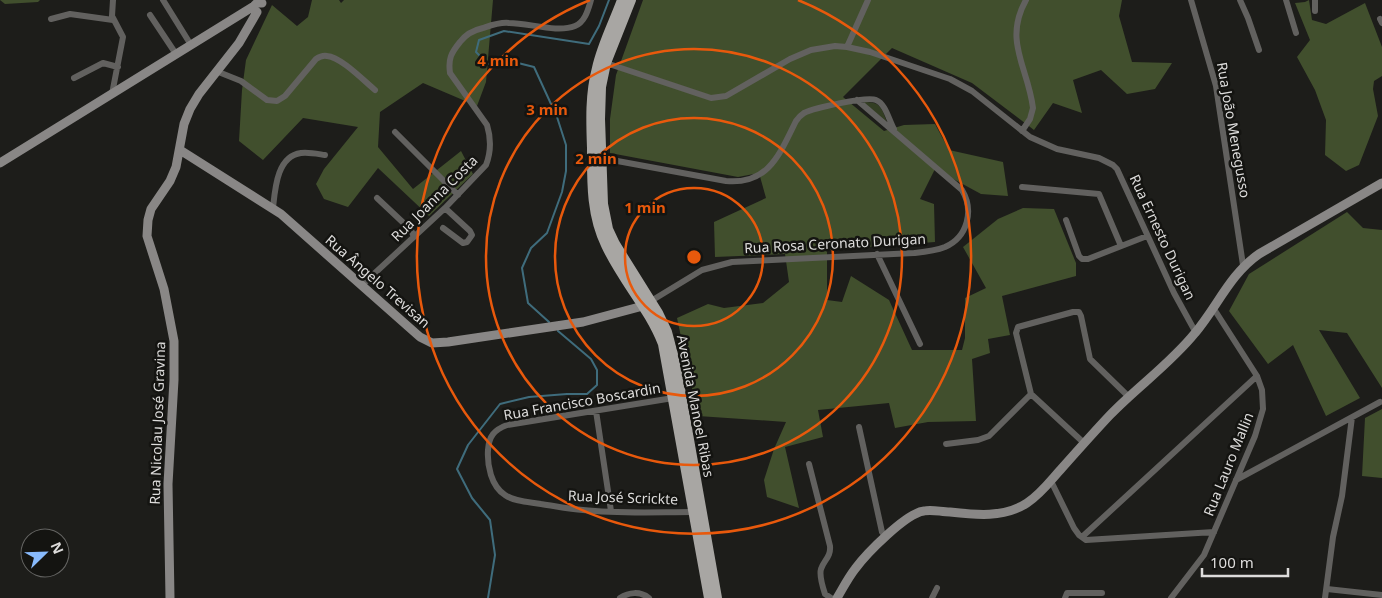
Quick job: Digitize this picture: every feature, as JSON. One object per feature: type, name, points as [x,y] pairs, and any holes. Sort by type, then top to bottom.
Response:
[{"type":"main road","name":"Avenida Manoel Ribas","points":[[622,0],[592,100],[593,193],[597,223],[607,248],[662,322],[670,342],[686,419],[708,598]]},
{"type":"main road","name":"Avenida Manoel Ribas","points":[[631,0],[602,63],[600,98],[602,204],[608,229],[647,304],[659,335],[668,366],[691,496],[697,508]]},
{"type":"main road","points":[[592,140],[596,155],[601,158]]},
{"type":"main road","points":[[668,366],[674,384],[680,385]]},
{"type":"main road","points":[[673,398],[681,405],[686,419]]},
{"type":"main road","points":[[697,508],[704,525],[717,598]]},
{"type":"street","points":[[112,94],[123,37],[113,20],[111,12],[113,0]]},
{"type":"street","points":[[163,0],[191,45]]},
{"type":"street","name":"Rua Joanna Costa","points":[[362,285],[458,195],[486,165],[490,157],[488,124],[450,73],[449,63],[451,54],[465,36],[478,29],[509,22],[560,29],[573,27],[583,19],[590,0]]},
{"type":"street","points":[[847,47],[868,0]]},
{"type":"street","points":[[1022,131],[1030,119],[1033,108],[1015,34],[1017,16],[1026,0]]},
{"type":"street","name":"Rua João Menegusso","points":[[1191,0],[1216,86],[1243,265]]},
{"type":"street","points":[[1240,0],[1250,22],[1259,50]]},
{"type":"street","points":[[1286,0],[1296,33]]},
{"type":"street","points":[[1314,0],[1315,11]]},
{"type":"street","points":[[0,162],[259,5]]},
{"type":"street","name":"Rua Nicolau José Gravina","points":[[170,598],[168,484],[174,346],[164,289],[149,243],[147,228],[149,214],[173,175],[180,150],[184,124],[190,109],[239,43],[259,5]]},
{"type":"street","points":[[51,19],[70,14],[113,20]]},
{"type":"street","points":[[150,15],[176,54]]},
{"type":"street","name":"Rua Ernesto Durigan","points":[[602,63],[705,96],[718,98],[733,92],[801,54],[822,48],[847,47],[879,54],[950,79],[972,90],[1030,138],[1048,146],[1100,158],[1118,169],[1174,293],[1196,333]]},
{"type":"street","points":[[216,72],[241,81],[267,100],[277,101],[285,96],[316,59],[320,56],[327,56],[340,62],[375,90]]},
{"type":"street","points":[[74,78],[103,63],[118,67]]},
{"type":"street","points":[[601,158],[726,181],[743,181],[757,176],[770,166],[778,156],[799,117],[809,112],[870,98],[879,101],[896,133]]},
{"type":"street","name":"Rua Rosa Ceronato Durigan","points":[[647,304],[702,270],[732,262],[926,252],[945,247],[953,242],[964,228],[969,212],[966,196],[957,184],[857,100]]},
{"type":"street","points":[[395,132],[458,195]]},
{"type":"street","name":"Rua Ângelo Trevisan","points":[[180,150],[273,208],[290,221],[420,336],[432,343],[583,322],[647,304]]},
{"type":"street","points":[[273,208],[279,172],[285,163],[296,154],[303,152],[325,155]]},
{"type":"street","points":[[838,598],[856,568],[912,514],[923,511],[982,515],[1012,511],[1028,502],[1129,397],[1164,366],[1196,333],[1243,265],[1382,183]]},
{"type":"street","points":[[1022,187],[1099,194],[1121,245]]},
{"type":"street","points":[[377,198],[411,230],[414,237]]},
{"type":"street","points":[[443,228],[463,244],[467,242],[472,234],[445,208]]},
{"type":"street","points":[[1066,220],[1082,260],[1146,234]]},
{"type":"street","points":[[877,254],[920,344]]},
{"type":"street","name":"Rua Lauro Mallin","points":[[1171,598],[1202,559],[1255,436],[1261,416],[1263,398],[1257,376],[1214,308]]},
{"type":"street","points":[[1084,444],[1031,394],[1016,329],[1019,326],[1079,312],[1090,359],[1129,397]]},
{"type":"street","points":[[1082,538],[1257,376]]},
{"type":"street","points":[[946,444],[978,440],[989,436],[1031,394]]},
{"type":"street","name":"Rua Francisco Boscardin","points":[[495,430],[514,424],[673,398]]},
{"type":"street","points":[[1236,480],[1380,402]]},
{"type":"street","points":[[596,411],[611,511]]},
{"type":"street","points":[[1325,598],[1341,504],[1352,417]]},
{"type":"street","points":[[859,427],[882,532],[886,537]]},
{"type":"street","name":"Rua José Scrickte","points":[[495,430],[490,439],[488,461],[492,477],[503,494],[518,500],[577,510],[611,511],[697,508]]},
{"type":"street","points":[[809,464],[830,546],[829,556],[820,573],[825,594],[831,598]]},
{"type":"street","points":[[1050,481],[1074,528],[1082,538],[1090,540],[1214,532]]},
{"type":"street","points":[[932,598],[937,588]]},
{"type":"street","points":[[1327,589],[1382,595]]},
{"type":"street","points":[[620,598],[628,594],[638,593],[649,598]]},
{"type":"street","points":[[1065,598],[1068,593],[1102,593]]},
{"type":"green space","points":[[0,0],[40,0],[38,2],[5,4]]},
{"type":"green space","points":[[312,0],[339,0],[341,3],[344,0],[493,0],[486,82],[477,106],[423,83],[380,112],[378,147],[413,189],[461,151],[473,174],[429,216],[378,168],[348,207],[324,199],[316,184],[324,169],[358,127],[303,118],[263,160],[239,141],[246,60],[272,5],[297,26],[308,17]]},
{"type":"green space","points":[[643,0],[1122,0],[1119,16],[1132,62],[1172,63],[1155,89],[1127,94],[1101,70],[1073,80],[1082,113],[1053,103],[1034,130],[972,83],[892,48],[843,97],[884,131],[904,125],[935,124],[949,150],[1003,162],[1008,196],[981,194],[935,169],[920,199],[934,204],[935,242],[827,250],[827,300],[842,302],[851,276],[889,300],[912,350],[962,350],[965,338],[965,298],[986,288],[963,247],[998,219],[1023,208],[1054,209],[1076,263],[1076,276],[1002,296],[1010,335],[988,339],[990,353],[972,359],[976,421],[928,422],[895,428],[889,403],[818,410],[823,437],[785,447],[799,508],[767,497],[764,480],[774,449],[786,422],[698,416],[677,318],[708,304],[724,308],[763,303],[789,282],[785,254],[715,257],[714,222],[766,198],[759,173],[738,177],[610,153],[610,119],[616,75]]},
{"type":"green space","points":[[1309,0],[1312,20],[1326,24],[1365,3],[1382,47],[1382,76],[1374,81],[1373,89],[1378,116],[1359,165],[1346,171],[1325,155],[1326,120],[1315,90],[1297,57],[1310,40],[1295,3]]},
{"type":"green space","points":[[863,102],[877,104],[887,122]]},
{"type":"green space","points":[[1347,212],[1363,228],[1382,230],[1382,388],[1347,333],[1319,330],[1360,398],[1326,416],[1293,345],[1268,364],[1229,311],[1249,274]]},
{"type":"green space","points":[[1382,409],[1382,478],[1362,476],[1365,418]]},
{"type":"waterway","points":[[549,322],[528,303],[522,268],[531,248],[547,233],[562,192],[566,171],[566,145],[557,117],[534,67],[514,62],[488,64],[476,52],[479,40],[504,31],[589,44],[599,26],[609,0]]},
{"type":"waterway","points":[[488,598],[495,555],[490,520],[472,498],[457,469],[468,445],[500,404],[529,397],[587,394],[597,385],[597,370],[591,359],[558,331]]}]
